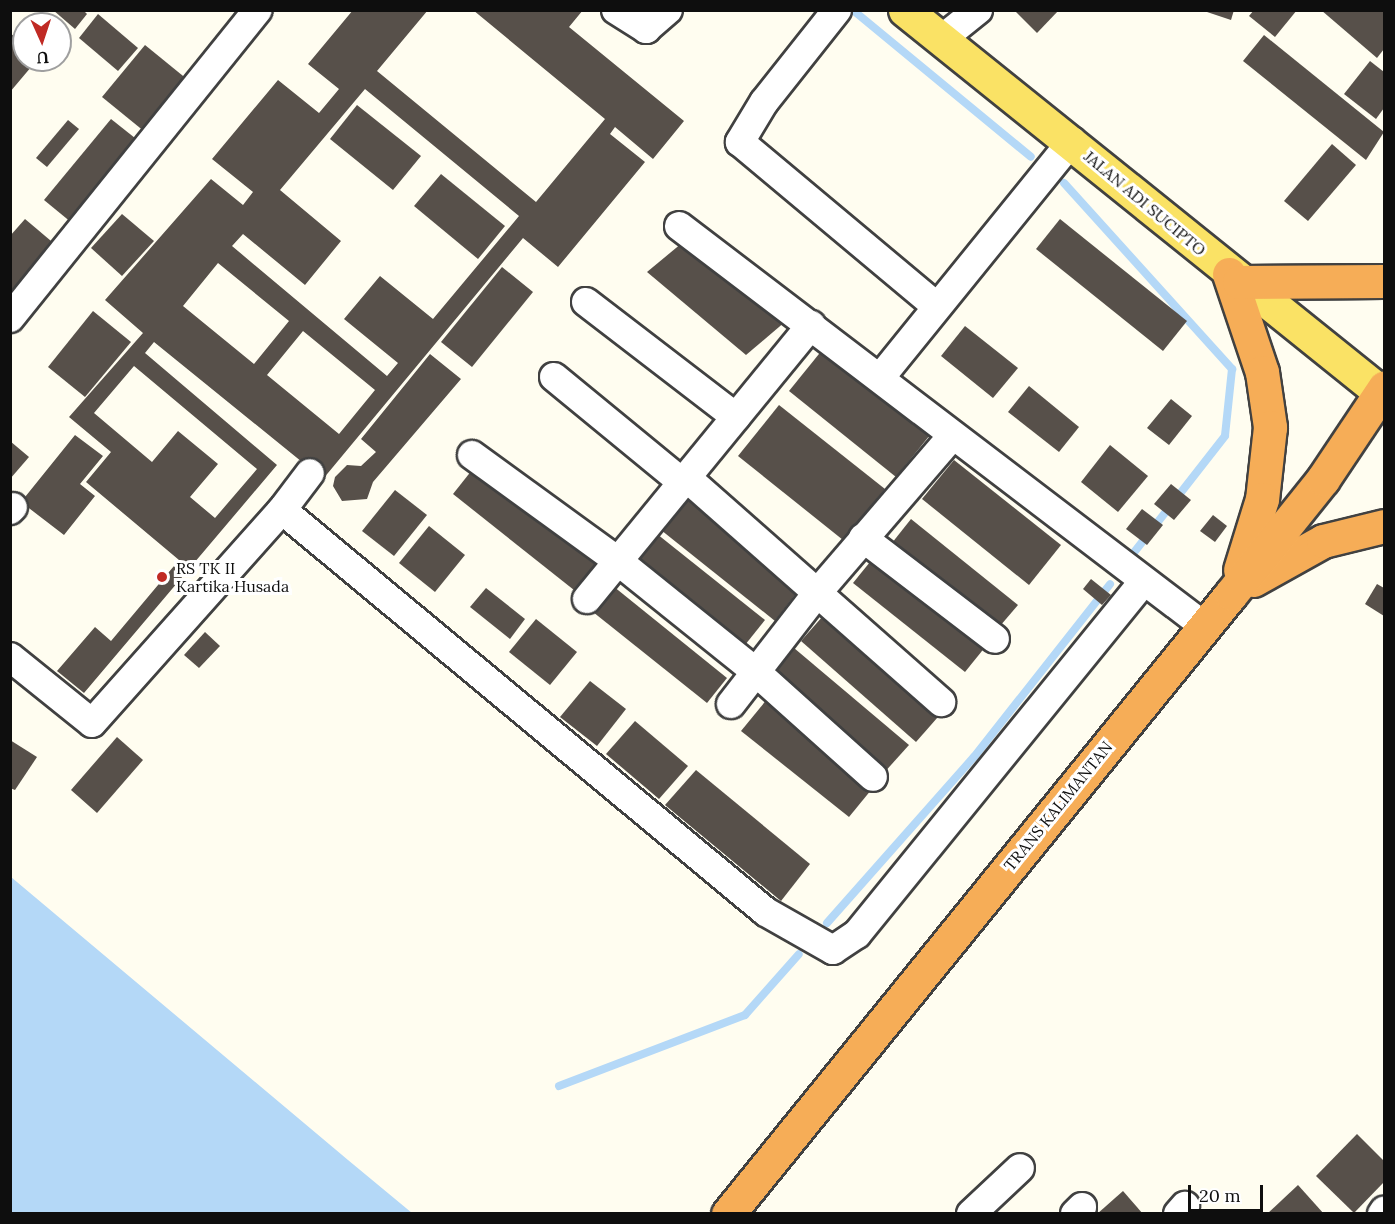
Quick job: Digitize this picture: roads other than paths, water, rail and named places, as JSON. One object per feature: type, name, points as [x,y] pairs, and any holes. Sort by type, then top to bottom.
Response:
[{"type":"highway","points":[[1231,594],[1262,499],[1270,427],[1262,372],[1234,278],[1384,281]]},
{"type":"highway","name":"TRANS KALIMANTAN","points":[[728,1214],[1231,594],[1384,393]]},
{"type":"highway","points":[[1231,594],[1323,541],[1384,526]]},
{"type":"main road","name":"JALAN ADI SUCIPTO","points":[[905,10],[1072,141],[1234,278],[1384,393]]},
{"type":"street","points":[[10,318],[258,10]]},
{"type":"street","points":[[616,10],[646,29],[668,10]]},
{"type":"street","points":[[837,10],[764,102],[740,142],[935,305]]},
{"type":"street","points":[[943,38],[978,10]]},
{"type":"street","points":[[880,378],[935,305],[1072,141]]},
{"type":"street","points":[[679,226],[880,378],[1142,583],[1204,626]]},
{"type":"street","points":[[586,302],[736,417]]},
{"type":"street","points":[[587,598],[811,325]]},
{"type":"street","points":[[555,377],[818,592],[941,702]]},
{"type":"street","points":[[731,704],[818,592],[952,436]]},
{"type":"street","points":[[472,455],[618,561],[756,672],[873,777]]},
{"type":"street","points":[[10,657],[92,723],[282,510],[310,473]]},
{"type":"street","points":[[282,510],[766,912],[833,950],[857,934],[1142,583]]},
{"type":"street","points":[[863,538],[995,639]]},
{"type":"street","points":[[971,1214],[1020,1168]]},
{"type":"water","points":[[11,877],[348,1160],[412,1213],[11,1213]]},
{"type":"waterway","points":[[854,11],[1031,157]]},
{"type":"waterway","points":[[1064,183],[1232,369],[1225,436],[1135,551]]},
{"type":"waterway","points":[[827,923],[974,757],[1110,584]]},
{"type":"waterway","points":[[559,1086],[745,1015],[799,954]]},
{"type":"place","name":"RS TK II Kartika Husada","points":[[162,577]]}]
